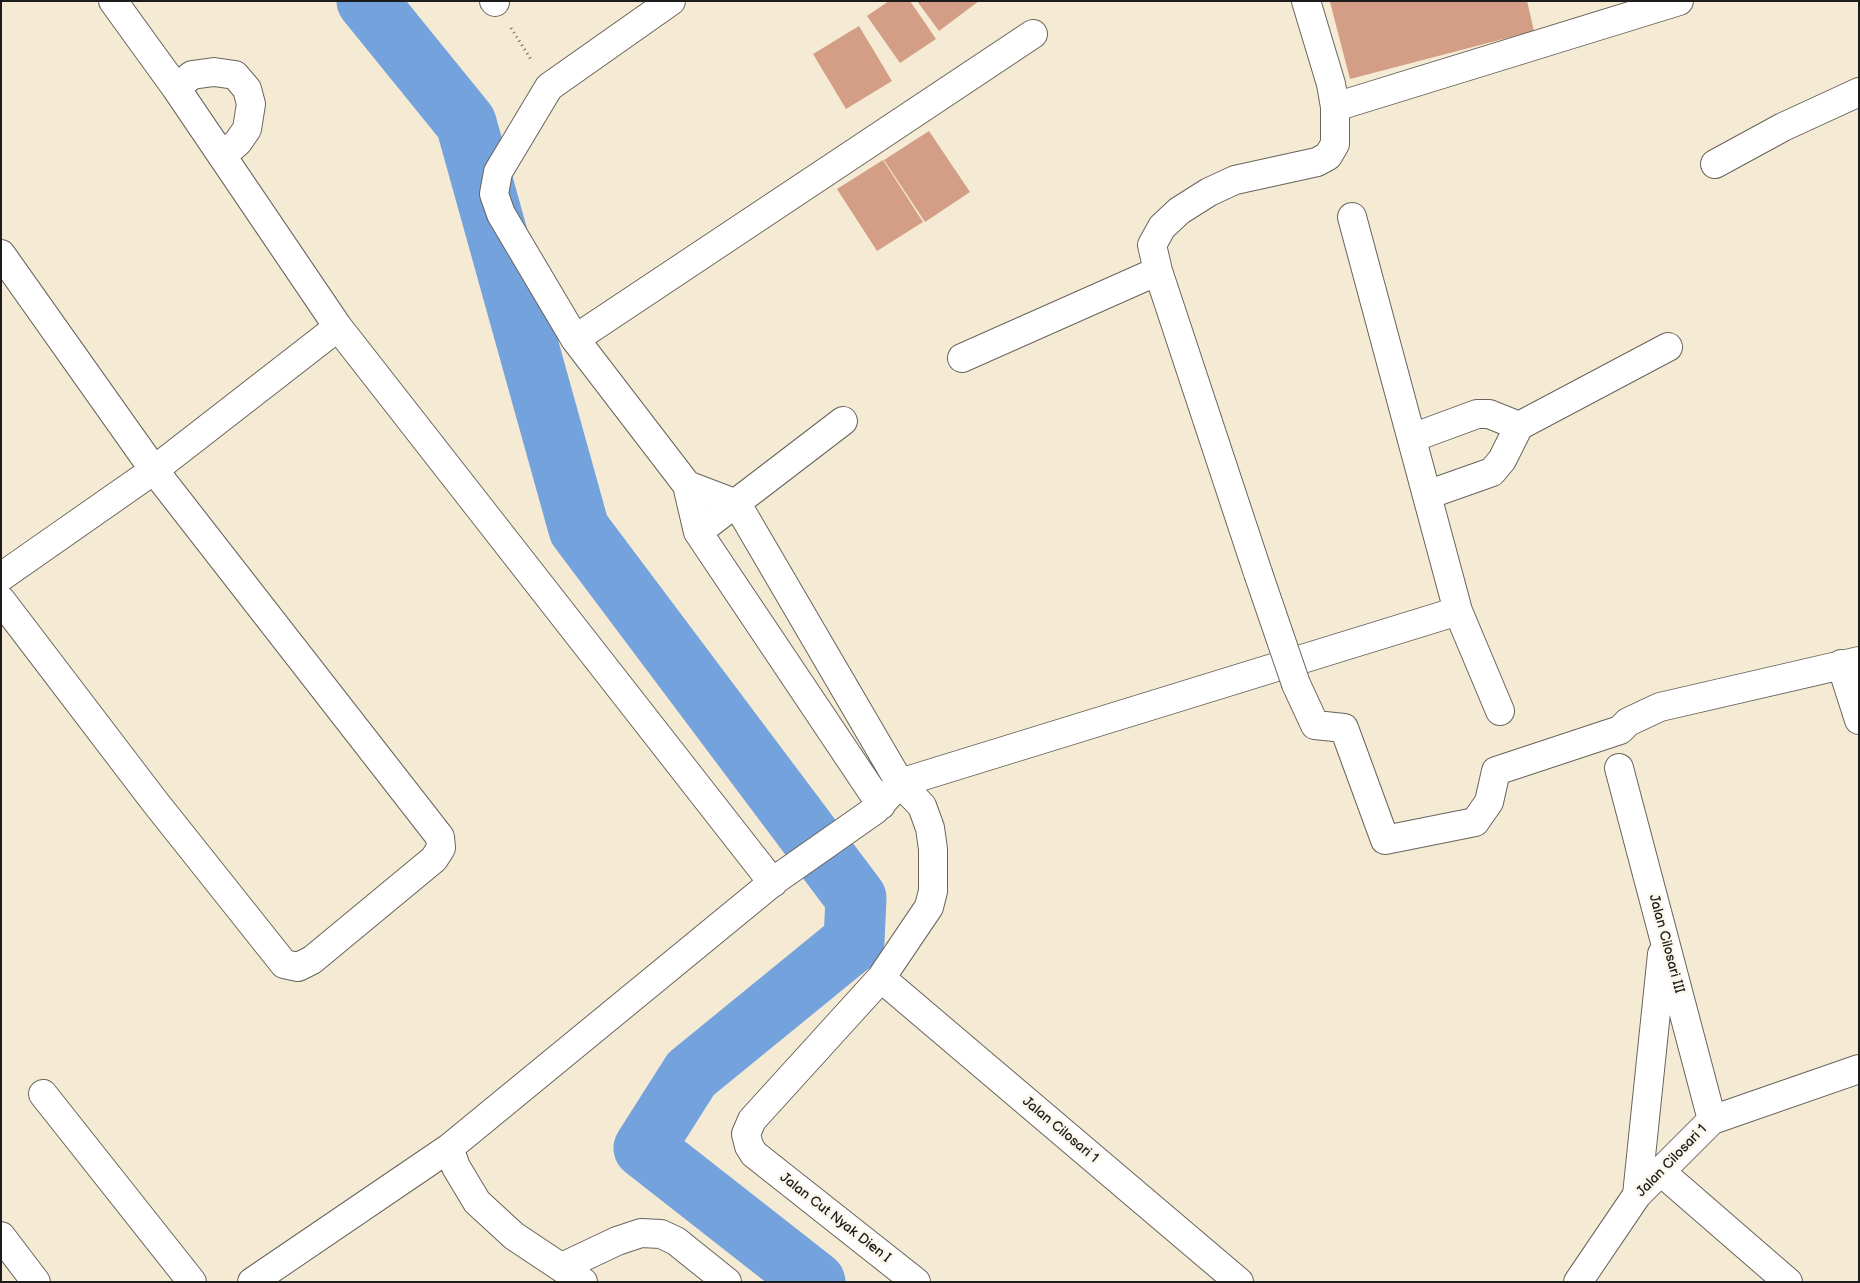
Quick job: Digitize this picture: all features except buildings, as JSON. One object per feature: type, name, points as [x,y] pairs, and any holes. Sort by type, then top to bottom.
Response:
[{"type":"street","points":[[114,1],[176,88],[338,327],[775,880]]},
{"type":"street","points":[[671,1],[548,87],[498,172],[494,194],[501,214],[575,339],[687,485],[698,532],[878,807]]},
{"type":"street","points":[[1306,1],[1335,107],[1335,144],[1328,156],[1317,162],[1235,180],[1209,192],[1179,211],[1162,227],[1152,246],[1158,271],[1296,684],[1315,725],[1344,728],[1385,840],[1475,822],[1488,802],[1496,771],[1620,730],[1628,722],[1660,707],[1850,662],[1859,720]]},
{"type":"street","points":[[1335,107],[1679,1]]},
{"type":"street","points":[[575,339],[1033,34]]},
{"type":"street","points":[[176,88],[192,75],[214,72],[235,75],[247,89],[251,104],[247,129],[238,142],[222,156]]},
{"type":"street","points":[[1715,164],[1784,127],[1859,92]]},
{"type":"street","points":[[1352,217],[1458,611],[1500,711]]},
{"type":"street","points":[[1,254],[154,470],[440,837],[440,848],[434,859],[312,960],[298,967],[284,964],[155,802],[1,600]]},
{"type":"street","points":[[962,358],[1158,271]]},
{"type":"street","points":[[1,577],[154,470],[338,327]]},
{"type":"street","points":[[1427,495],[1492,472],[1502,460],[1519,426],[1668,347]]},
{"type":"street","points":[[1412,438],[1478,414],[1489,414],[1519,426]]},
{"type":"street","points":[[698,532],[843,422]]},
{"type":"street","points":[[687,485],[737,504],[900,783],[922,806],[930,828],[933,850],[933,891],[929,907],[880,978]]},
{"type":"street","points":[[252,1282],[449,1148],[775,880],[878,807],[900,783],[1458,611]]},
{"type":"street","name":"Jalan Cilosari III","points":[[1619,768],[1712,1120]]},
{"type":"street","points":[[1637,1195],[1664,935]]},
{"type":"street","name":"Jalan Cut Nyak Dien I","points":[[880,978],[752,1120],[746,1134],[749,1146],[754,1154],[916,1282]]},
{"type":"street","name":"Jalan Cilosari 1","points":[[880,978],[1239,1282]]},
{"type":"street","name":"Jalan Cilosari 1","points":[[1578,1282],[1637,1195],[1712,1120],[1859,1069]]},
{"type":"street","points":[[43,1094],[192,1282]]},
{"type":"street","points":[[449,1148],[456,1167],[477,1202],[514,1236],[573,1274],[617,1241],[641,1233],[661,1234],[676,1241],[726,1282]]},
{"type":"street","points":[[1660,1171],[1788,1282]]},
{"type":"street","points":[[1,1236],[36,1282]]},
{"type":"path","points":[[495,2],[548,87]]},
{"type":"waterway","points":[[367,1],[466,123],[579,529],[856,898],[854,941],[691,1074],[644,1148],[815,1282]]}]
